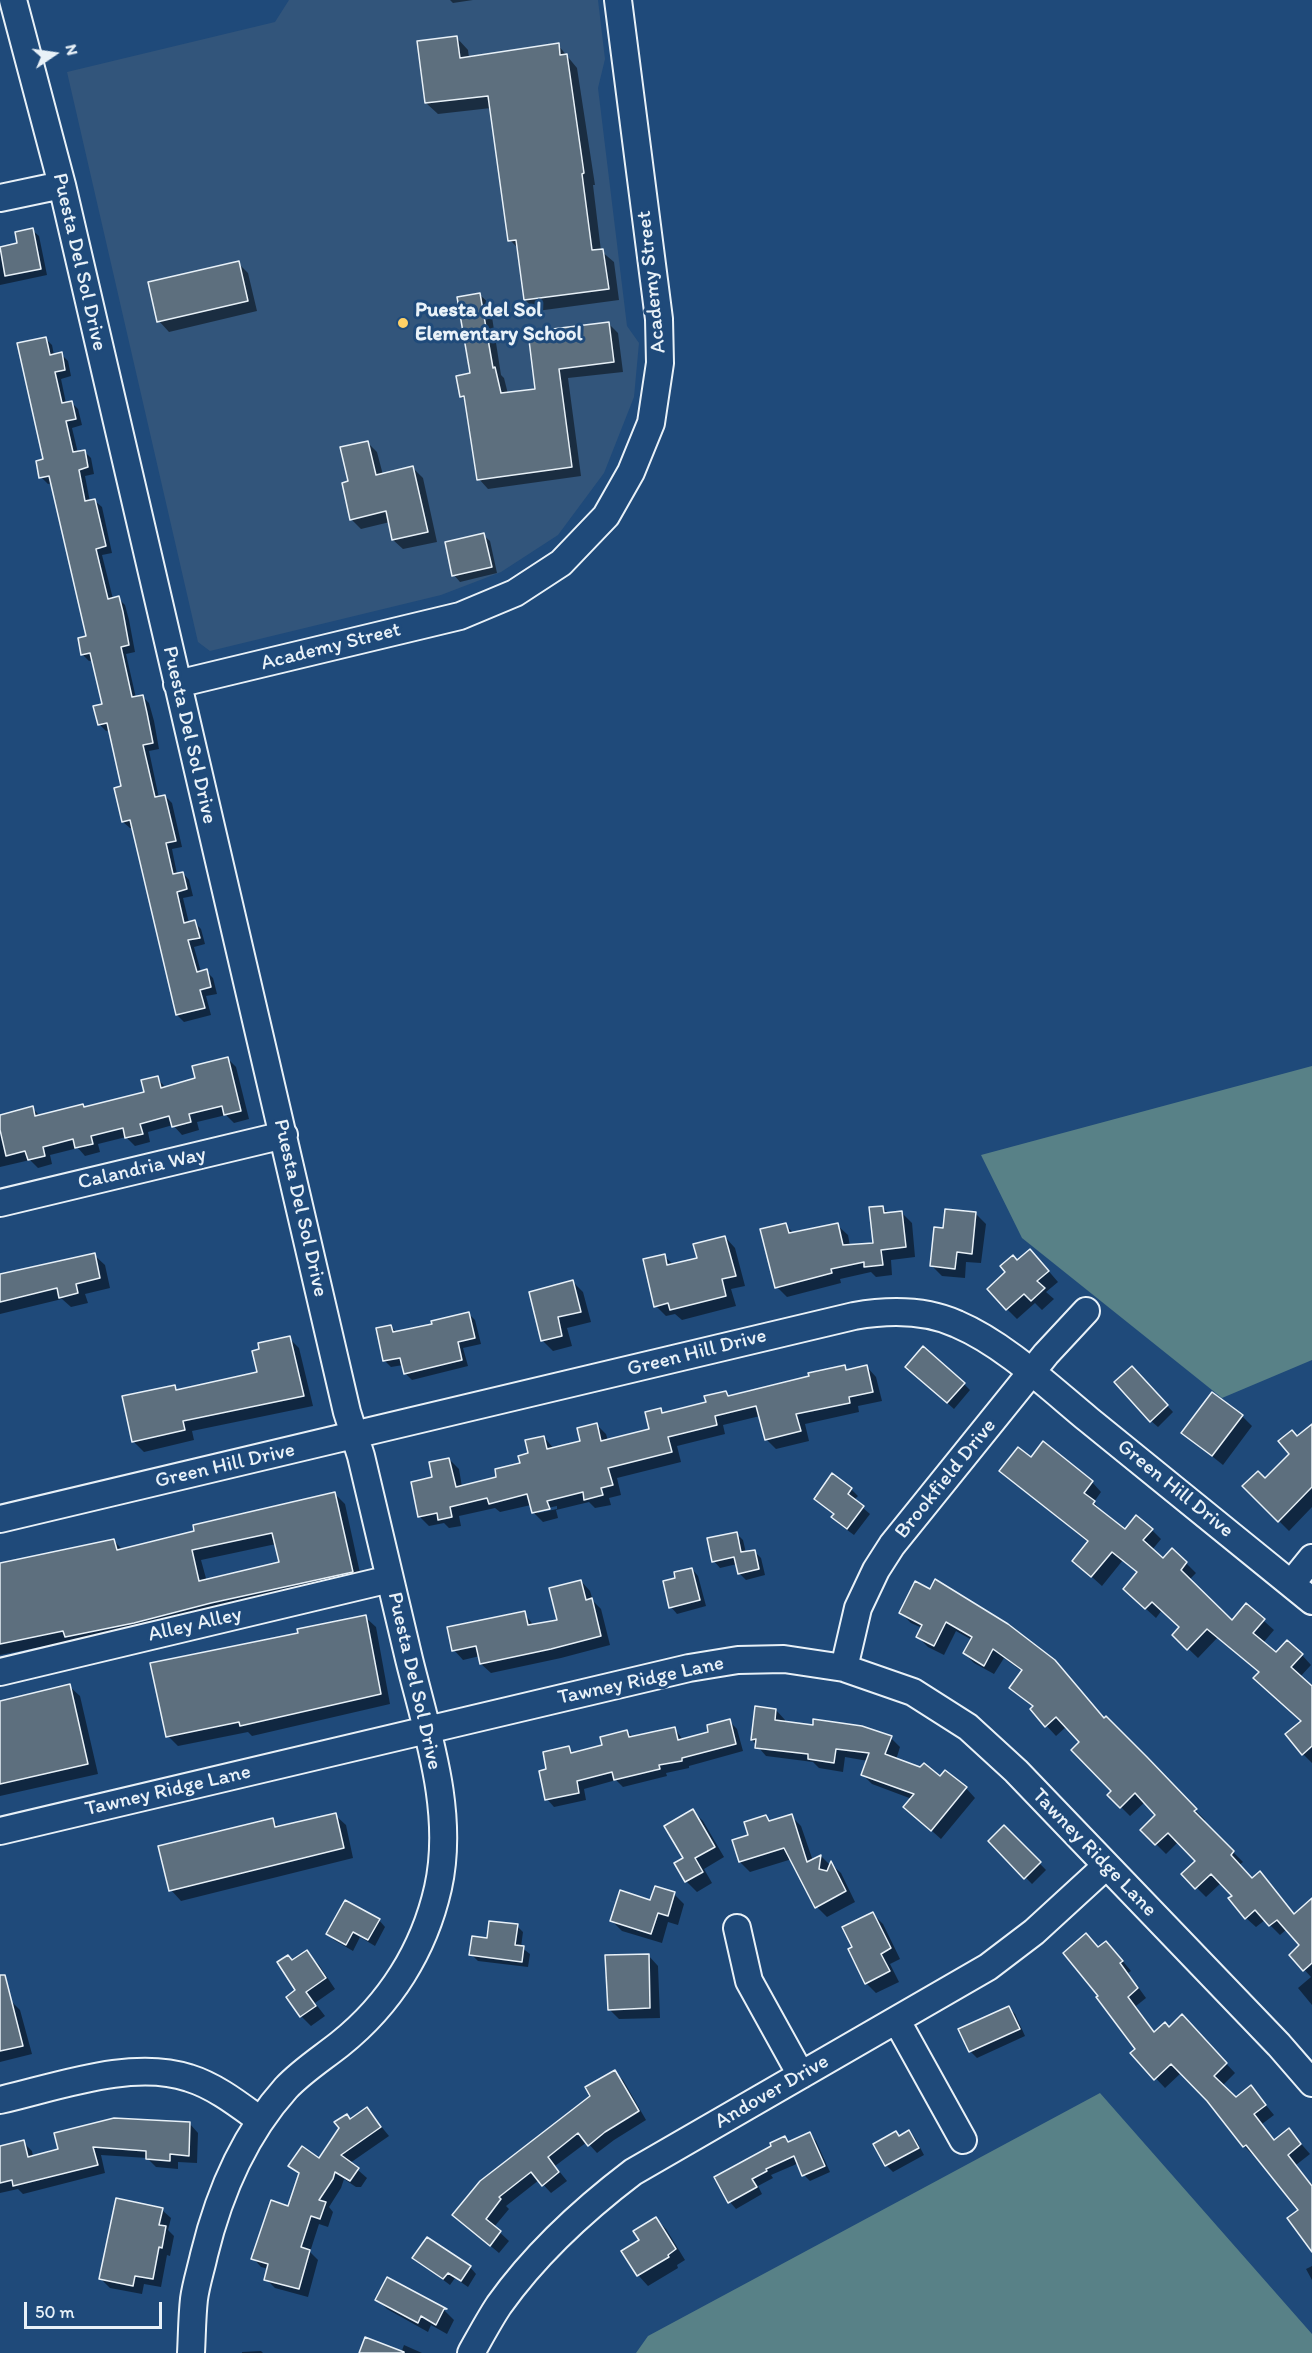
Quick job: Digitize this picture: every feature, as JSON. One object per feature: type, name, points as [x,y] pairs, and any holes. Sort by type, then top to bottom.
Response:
[{"type":"street","name":"Puesta Del Sol Drive","points":[[13,0],[62,185],[347,1412],[361,1456],[427,1730],[444,1827],[438,1886],[425,1934],[401,1979],[369,2017],[340,2044],[311,2064],[287,2087],[260,2120],[237,2159],[213,2216],[194,2297],[191,2353]]},
{"type":"street","name":"Academy Street","points":[[177,684],[460,616],[515,593],[561,563],[606,516],[631,472],[651,423],[660,363],[659,319],[618,0]]},
{"type":"street","points":[[0,198],[62,185]]},
{"type":"street","name":"Calandria Way","points":[[0,1203],[284,1135]]},
{"type":"street","name":"Brookfield Drive","points":[[844,1668],[858,1608],[876,1570],[892,1545],[1046,1354],[1086,1311]]},
{"type":"street","name":"Green Hill Drive","points":[[0,1519],[854,1316],[879,1312],[913,1313],[956,1323],[983,1337],[1032,1373],[1312,1601]]},
{"type":"street","points":[[1291,1584],[1312,1558]]},
{"type":"street","name":"Alley Alley","points":[[0,1672],[390,1579]]},
{"type":"street","name":"Tawney Ridge Lane","points":[[0,1831],[689,1668],[719,1663],[784,1659],[844,1668],[913,1692],[968,1727],[1016,1771],[1279,2045],[1312,2083]]},
{"type":"street","name":"Andover Drive","points":[[471,2353],[499,2306],[531,2265],[587,2207],[633,2172],[988,1967],[1034,1932],[1106,1866]]},
{"type":"street","points":[[738,1928],[749,1981],[801,2074]]},
{"type":"street","points":[[897,2021],[963,2140]]},
{"type":"street","points":[[0,2100],[107,2075],[136,2071],[163,2072],[190,2078],[221,2093],[260,2120]]},
{"type":"shaded area","points":[[289,0],[598,0],[605,59],[598,88],[627,326],[639,343],[634,397],[604,473],[558,535],[501,572],[441,595],[210,651],[198,642],[67,72],[275,22]]},
{"type":"green space","points":[[1312,1066],[1312,1360],[1222,1398],[1022,1238],[981,1155]]},
{"type":"green space","points":[[1100,2093],[1312,2334],[1312,2353],[636,2353],[648,2336]]},
{"type":"building","points":[[457,36],[460,58],[559,43],[560,55],[567,54],[584,173],[582,174],[592,250],[603,249],[609,289],[524,300],[516,240],[508,241],[488,96],[425,103],[417,41]]},
{"type":"building","points":[[33,228],[41,269],[5,276],[0,247],[17,243],[15,232]]},
{"type":"building","points":[[239,261],[248,301],[157,322],[148,282]]},
{"type":"building","points":[[480,293],[493,368],[495,367],[501,393],[535,389],[528,332],[609,322],[614,362],[559,369],[572,467],[477,480],[464,396],[460,397],[456,376],[470,373],[457,297]]},
{"type":"building","points":[[46,337],[50,355],[62,352],[65,370],[55,372],[62,403],[72,401],[76,419],[66,421],[73,452],[85,450],[88,467],[79,470],[85,501],[95,499],[106,546],[96,549],[108,599],[119,596],[123,612],[129,645],[121,647],[132,697],[143,695],[153,743],[143,745],[155,797],[165,795],[176,841],[166,843],[173,874],[183,872],[187,889],[177,892],[184,923],[195,920],[200,938],[188,940],[197,972],[207,969],[211,987],[200,990],[205,1008],[176,1015],[130,820],[122,822],[114,788],[121,786],[107,723],[98,725],[93,706],[102,704],[90,653],[81,655],[78,638],[86,636],[49,476],[39,478],[36,461],[43,459],[17,343]]},
{"type":"building","points":[[368,441],[376,475],[413,466],[428,532],[392,540],[386,511],[350,520],[342,483],[348,481],[340,447]]},
{"type":"building","points":[[484,533],[492,567],[452,576],[445,542]]},
{"type":"building","points":[[228,1057],[241,1111],[224,1115],[222,1106],[189,1114],[191,1122],[172,1127],[169,1116],[140,1124],[143,1134],[125,1138],[123,1128],[91,1136],[93,1144],[75,1148],[73,1139],[43,1147],[45,1156],[28,1160],[25,1151],[6,1156],[0,1130],[0,1115],[33,1106],[35,1116],[83,1104],[84,1107],[144,1092],[141,1080],[158,1076],[161,1088],[195,1078],[192,1066]]},
{"type":"building","points":[[883,1206],[884,1213],[902,1211],[906,1247],[881,1250],[883,1265],[864,1267],[864,1262],[831,1269],[832,1273],[775,1288],[760,1229],[786,1223],[789,1233],[838,1223],[843,1245],[873,1243],[869,1207]]},
{"type":"building","points":[[945,1209],[976,1212],[972,1254],[957,1252],[955,1269],[930,1266],[934,1227],[943,1228]]},
{"type":"building","points":[[725,1236],[736,1276],[722,1279],[726,1296],[670,1310],[668,1303],[654,1307],[643,1259],[665,1254],[667,1265],[697,1258],[693,1244]]},
{"type":"building","points":[[1030,1249],[1049,1271],[1037,1281],[1045,1288],[1031,1301],[1024,1294],[1006,1310],[987,1289],[1005,1272],[1000,1266],[1013,1255],[1017,1260]]},
{"type":"building","points":[[95,1253],[100,1278],[76,1284],[78,1293],[59,1298],[57,1288],[0,1302],[0,1274]]},
{"type":"building","points":[[573,1280],[581,1312],[558,1317],[562,1336],[541,1341],[529,1292]]},
{"type":"building","points":[[469,1312],[475,1338],[458,1342],[462,1360],[404,1374],[400,1358],[383,1361],[376,1328],[391,1325],[393,1332],[432,1324],[431,1321]]},
{"type":"building","points":[[290,1336],[304,1396],[183,1421],[185,1430],[132,1442],[122,1396],[175,1385],[176,1390],[257,1372],[252,1351],[259,1349],[258,1343]]},
{"type":"building","points":[[923,1346],[965,1383],[947,1403],[905,1367]]},
{"type":"building","points":[[845,1365],[846,1370],[867,1365],[873,1392],[849,1397],[850,1403],[796,1414],[801,1431],[765,1440],[756,1406],[715,1416],[717,1425],[668,1437],[672,1452],[608,1468],[613,1485],[601,1488],[603,1495],[584,1500],[583,1492],[547,1501],[550,1509],[532,1513],[527,1494],[489,1504],[487,1498],[450,1507],[452,1517],[438,1520],[437,1513],[418,1517],[411,1482],[432,1477],[429,1462],[449,1458],[456,1487],[496,1477],[495,1469],[520,1463],[518,1456],[528,1453],[525,1440],[544,1436],[547,1449],[580,1441],[577,1428],[597,1423],[601,1441],[649,1429],[645,1412],[661,1408],[662,1413],[706,1402],[704,1396],[726,1391],[728,1396]]},
{"type":"building","points":[[1132,1366],[1168,1405],[1150,1422],[1114,1382]]},
{"type":"building","points":[[1212,1392],[1243,1415],[1212,1456],[1181,1433]]},
{"type":"building","points":[[1312,1424],[1312,1487],[1278,1522],[1242,1486],[1258,1471],[1265,1478],[1289,1454],[1278,1441],[1292,1430],[1297,1436]]},
{"type":"building","points":[[1043,1441],[1093,1481],[1084,1493],[1095,1501],[1093,1504],[1125,1529],[1136,1515],[1153,1529],[1143,1540],[1163,1558],[1172,1548],[1187,1562],[1181,1570],[1232,1620],[1246,1603],[1265,1619],[1253,1633],[1276,1652],[1287,1640],[1303,1654],[1291,1667],[1312,1686],[1312,1746],[1302,1755],[1285,1734],[1301,1721],[1253,1678],[1259,1672],[1207,1629],[1187,1650],[1172,1635],[1179,1627],[1152,1602],[1145,1609],[1123,1589],[1137,1572],[1112,1552],[1091,1577],[1072,1561],[1088,1541],[999,1471],[1018,1447],[1031,1457]]},
{"type":"building","points":[[832,1473],[852,1488],[848,1494],[864,1506],[847,1529],[831,1517],[834,1514],[814,1499]]},
{"type":"building","points":[[335,1492],[353,1572],[211,1603],[134,1623],[65,1637],[63,1631],[0,1644],[0,1563],[114,1539],[117,1550],[194,1531],[193,1525]],"holes":[[[272,1533],[279,1562],[199,1581],[192,1550]]]},
{"type":"building","points":[[737,1532],[741,1552],[755,1550],[759,1569],[738,1574],[734,1557],[712,1562],[707,1538]]},
{"type":"building","points":[[692,1568],[700,1600],[669,1608],[663,1581],[675,1578],[674,1572]]},
{"type":"building","points":[[935,1579],[1008,1624],[1055,1660],[1104,1718],[1106,1716],[1197,1809],[1194,1811],[1234,1851],[1231,1855],[1252,1878],[1260,1871],[1294,1914],[1312,1898],[1312,1963],[1303,1971],[1289,1955],[1299,1945],[1277,1920],[1269,1926],[1255,1910],[1245,1919],[1228,1898],[1232,1896],[1211,1874],[1195,1889],[1181,1874],[1195,1861],[1168,1833],[1155,1845],[1140,1830],[1155,1815],[1135,1793],[1120,1808],[1107,1795],[1111,1791],[1071,1750],[1079,1742],[1056,1717],[1045,1727],[1030,1709],[1033,1706],[1009,1688],[1022,1670],[993,1649],[984,1666],[963,1653],[972,1637],[946,1622],[934,1646],[916,1637],[922,1625],[899,1613],[915,1581],[930,1589]]},
{"type":"building","points":[[581,1580],[586,1600],[592,1598],[601,1636],[480,1664],[476,1646],[452,1651],[447,1627],[525,1611],[528,1625],[557,1620],[549,1588]]},
{"type":"building","points":[[366,1615],[381,1694],[240,1726],[239,1722],[166,1737],[150,1663],[298,1633],[297,1629]]},
{"type":"building","points":[[70,1684],[88,1764],[0,1784],[0,1701]]},
{"type":"building","points":[[755,1706],[776,1709],[775,1720],[813,1725],[813,1719],[862,1726],[892,1736],[885,1754],[920,1767],[924,1763],[940,1776],[945,1770],[967,1787],[931,1831],[903,1807],[914,1794],[861,1775],[869,1753],[836,1749],[834,1763],[808,1759],[808,1754],[755,1748],[756,1739],[751,1740]]},
{"type":"building","points":[[730,1719],[736,1744],[682,1758],[682,1761],[659,1765],[660,1769],[614,1780],[612,1772],[577,1781],[579,1793],[545,1800],[539,1771],[546,1769],[543,1752],[569,1746],[571,1753],[602,1745],[600,1737],[627,1730],[629,1737],[675,1727],[678,1740],[708,1732],[707,1725]]},
{"type":"building","points":[[693,1809],[715,1847],[695,1858],[703,1872],[685,1882],[674,1863],[683,1858],[664,1826]]},
{"type":"building","points":[[336,1813],[344,1848],[169,1891],[158,1846],[273,1818],[275,1827]]},
{"type":"building","points":[[792,1814],[807,1862],[821,1855],[819,1869],[827,1871],[831,1861],[846,1891],[815,1908],[784,1848],[739,1862],[732,1840],[748,1835],[744,1822],[766,1815],[769,1821]]},
{"type":"building","points":[[1004,1825],[1041,1862],[1024,1879],[988,1841]]},
{"type":"building","points":[[655,1886],[675,1892],[668,1916],[658,1913],[651,1934],[610,1921],[620,1890],[650,1900]]},
{"type":"building","points":[[345,1900],[380,1919],[368,1940],[353,1932],[346,1945],[326,1934]]},
{"type":"building","points":[[873,1912],[891,1948],[881,1954],[890,1971],[865,1984],[848,1949],[852,1947],[842,1927]]},
{"type":"building","points":[[489,1921],[518,1924],[515,1945],[524,1946],[522,1962],[469,1955],[472,1936],[487,1938]]},
{"type":"building","points":[[1086,1933],[1098,1947],[1106,1941],[1123,1961],[1120,1963],[1138,1988],[1128,1997],[1154,2032],[1165,2022],[1169,2027],[1182,2014],[1227,2063],[1214,2076],[1236,2097],[1251,2085],[1266,2105],[1254,2114],[1274,2140],[1289,2128],[1301,2144],[1288,2155],[1312,2186],[1312,2252],[1287,2218],[1298,2210],[1246,2145],[1243,2147],[1207,2101],[1171,2064],[1154,2080],[1130,2053],[1135,2049],[1096,1997],[1098,1996],[1063,1953]]},
{"type":"building","points":[[307,1950],[326,1978],[306,1992],[316,2006],[300,2017],[286,1997],[295,1990],[277,1962],[288,1955],[292,1960]]},
{"type":"building","points":[[649,1954],[650,2008],[608,2010],[605,1955]]},
{"type":"building","points":[[0,1975],[5,1975],[23,2046],[0,2051]]},
{"type":"building","points":[[1009,2006],[1020,2029],[969,2052],[958,2029]]},
{"type":"building","points":[[615,2070],[639,2111],[605,2132],[588,2146],[578,2133],[548,2157],[559,2172],[542,2186],[531,2172],[499,2197],[501,2199],[486,2219],[501,2231],[490,2246],[452,2215],[480,2181],[590,2096],[585,2087]]},
{"type":"building","points":[[367,2107],[381,2127],[341,2155],[359,2168],[350,2181],[335,2172],[319,2200],[326,2202],[320,2219],[311,2216],[301,2247],[310,2250],[299,2289],[264,2280],[268,2264],[251,2259],[271,2200],[288,2206],[299,2173],[288,2166],[302,2146],[319,2158],[339,2128],[334,2122],[347,2114],[350,2119]]},
{"type":"building","points":[[114,2118],[190,2122],[189,2156],[170,2154],[170,2161],[146,2159],[146,2151],[93,2147],[98,2165],[13,2186],[12,2180],[0,2183],[0,2146],[24,2140],[28,2157],[58,2149],[54,2133]]},
{"type":"building","points":[[909,2130],[919,2148],[885,2166],[873,2144],[896,2131],[899,2136]]},
{"type":"building","points":[[810,2132],[825,2166],[802,2176],[794,2156],[766,2169],[767,2171],[752,2179],[757,2187],[728,2203],[714,2177],[771,2146],[770,2143],[785,2136],[788,2142]]},
{"type":"building","points":[[116,2198],[163,2208],[159,2225],[166,2226],[153,2279],[135,2276],[133,2286],[99,2279]]},
{"type":"building","points":[[656,2217],[676,2249],[668,2255],[669,2257],[637,2276],[621,2251],[639,2240],[633,2231]]},
{"type":"building","points":[[427,2237],[471,2266],[461,2281],[448,2273],[443,2279],[412,2258]]},
{"type":"building","points":[[387,2277],[447,2309],[444,2309],[436,2325],[421,2316],[418,2323],[375,2300]]},
{"type":"building","points":[[365,2337],[404,2352],[404,2353],[359,2353]]},
{"type":"place","name":"Puesta del Sol Elementary School","points":[[403,323]]}]
